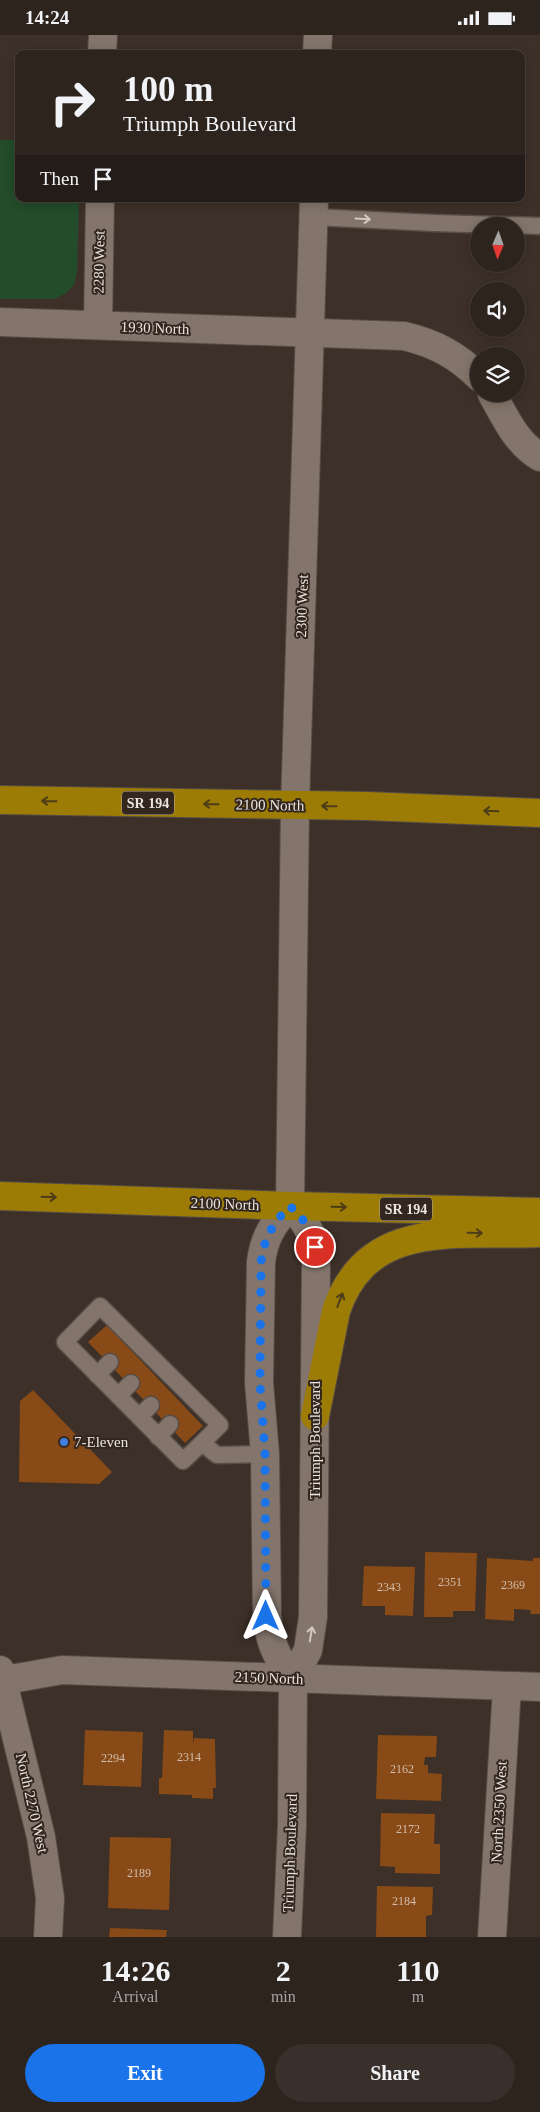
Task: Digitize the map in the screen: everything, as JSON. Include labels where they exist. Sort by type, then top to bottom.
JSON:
[{"type":"highway","name":"2100 North","points":[[0,800],[295,805],[540,813]]},
{"type":"highway","name":"2100 North","points":[[0,1196],[540,1212]]},
{"type":"highway","points":[[315,1416],[336,1311],[341,1296],[357,1271],[369,1259],[397,1243],[438,1235],[540,1233]]},
{"type":"main road","points":[[102,50],[103,35]]},
{"type":"main road","points":[[317,50],[318,35]]},
{"type":"main road","name":"2280 West","points":[[98,325],[100,202]]},
{"type":"main road","name":"2300 West","points":[[290,1206],[295,805],[314,208]]},
{"type":"main road","name":"1930 North","points":[[0,322],[404,336],[422,340],[454,355],[470,369]]},
{"type":"main road","points":[[496,402],[521,442],[540,457]]},
{"type":"main road","points":[[290,1206],[278,1218],[268,1233],[263,1247],[261,1262],[260,1383],[265,1454],[266,1616],[268,1633],[274,1650],[282,1666],[294,1679]]},
{"type":"main road","name":"Triumph Boulevard","points":[[287,1937],[292,1825],[294,1679],[305,1657],[312,1634],[315,1416],[315,1247],[306,1223],[290,1206]]},
{"type":"main road","name":"2150 North","points":[[1,1677],[62,1670],[540,1687]]},
{"type":"main road","name":"North 2270 West","points":[[1,1677],[42,1837],[50,1897],[48,1937]]},
{"type":"main road","name":"North 2350 West","points":[[492,1937],[507,1687]]},
{"type":"lane","points":[[314,208],[434,223],[540,226]]},
{"type":"lane","points":[[100,1305],[130,1342],[192,1405],[220,1425],[183,1461],[97,1375],[65,1342],[100,1305]]},
{"type":"lane","points":[[97,1375],[110,1362]]},
{"type":"lane","points":[[118,1396],[131,1383]]},
{"type":"lane","points":[[138,1417],[151,1405]]},
{"type":"lane","points":[[158,1437],[170,1424]]},
{"type":"lane","points":[[202,1443],[217,1455],[265,1454]]},
{"type":"green space","points":[[0,140],[15,140],[15,202],[79,202],[77,272],[74,285],[66,293],[55,299],[0,299]]},
{"type":"building","name":"7-Eleven","points":[[107,1325],[203,1426],[185,1443],[88,1342]]},
{"type":"building","points":[[33,1390],[112,1472],[99,1484],[19,1482],[20,1401]]},
{"type":"building","points":[[425,1552],[477,1553],[475,1611],[453,1611],[453,1617],[424,1617]]},
{"type":"building","points":[[487,1558],[533,1561],[533,1558],[540,1558],[540,1614],[530,1614],[531,1610],[514,1609],[514,1621],[485,1619]]},
{"type":"building","points":[[364,1566],[415,1567],[413,1616],[385,1615],[385,1606],[362,1606]]},
{"type":"building","points":[[85,1730],[143,1732],[141,1787],[83,1785]]},
{"type":"building","points":[[164,1730],[193,1731],[193,1744],[194,1738],[215,1739],[216,1788],[213,1788],[213,1799],[192,1798],[192,1795],[159,1794],[159,1778],[162,1778]]},
{"type":"building","points":[[378,1735],[437,1736],[436,1757],[425,1757],[424,1765],[428,1765],[428,1773],[442,1774],[441,1801],[376,1799]]},
{"type":"building","points":[[381,1813],[435,1814],[434,1844],[440,1844],[440,1874],[395,1873],[395,1867],[380,1866]]},
{"type":"building","points":[[110,1837],[171,1838],[169,1910],[108,1908]]},
{"type":"building","points":[[377,1886],[433,1887],[432,1915],[426,1916],[426,1937],[376,1937]]},
{"type":"building","points":[[110,1928],[167,1930],[166,1937],[109,1937]]},
{"type":"place","name":"7-Eleven","points":[[64,1442]]},
{"type":"route","points":[[266,1616],[265,1454],[260,1383],[261,1262],[263,1247],[268,1233],[278,1218],[290,1206],[306,1223],[315,1247]]}]
